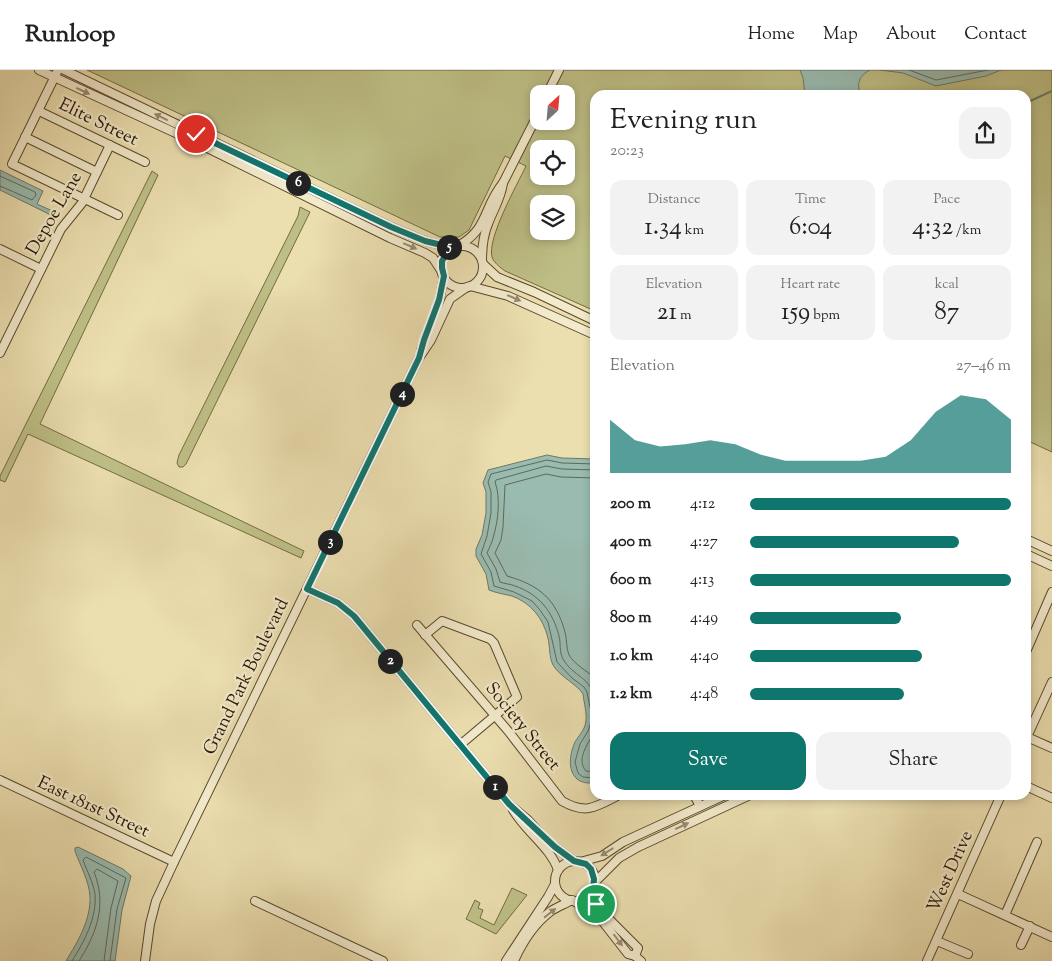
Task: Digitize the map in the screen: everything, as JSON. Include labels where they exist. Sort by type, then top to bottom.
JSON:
[{"type":"street","points":[[39,70],[56,74],[390,238],[425,253],[433,258],[448,282],[455,286],[468,286],[508,296],[590,333]]},
{"type":"street","points":[[64,70],[388,226],[425,241],[455,248],[464,246],[471,248],[478,253],[482,262],[497,277],[534,292],[590,320]]},
{"type":"street","points":[[552,85],[559,70]]},
{"type":"street","points":[[56,74],[12,164],[118,215]]},
{"type":"street","name":"Elite Street","points":[[39,111],[145,162]]},
{"type":"street","points":[[443,274],[442,264],[444,257],[472,238],[479,229],[496,192],[503,183],[530,130]]},
{"type":"street","points":[[25,137],[98,172]]},
{"type":"street","name":"Depoe Lane","points":[[0,353],[63,224],[84,198],[110,146]]},
{"type":"street","points":[[468,286],[479,279],[482,271],[484,237],[490,219],[502,195],[503,183]]},
{"type":"street","points":[[0,249],[41,269]]},
{"type":"street","name":"Grand Park Boulevard","points":[[419,358],[424,340],[438,307],[443,274]]},
{"type":"street","name":"Grand Park Boulevard","points":[[145,961],[150,924],[156,901],[174,862],[419,358],[431,340],[450,299],[468,286]]},
{"type":"street","points":[[1031,541],[1052,551]]},
{"type":"street","points":[[1031,556],[1052,566]]},
{"type":"street","points":[[307,589],[338,603],[354,616],[509,804],[520,822],[552,856],[558,870]]},
{"type":"street","points":[[1031,636],[1052,592]]},
{"type":"street","points":[[426,635],[442,621],[490,639],[494,643],[516,697],[460,745]]},
{"type":"street","name":"Society Street","points":[[417,625],[495,716],[562,801],[572,807],[590,809],[609,800]]},
{"type":"street","points":[[1031,644],[1034,632]]},
{"type":"street","points":[[1031,730],[1052,682]]},
{"type":"street","points":[[1031,740],[1052,748]]},
{"type":"street","name":"East 181st Street","points":[[0,780],[174,862]]},
{"type":"street","points":[[1031,788],[1052,798]]},
{"type":"street","points":[[697,800],[700,806]]},
{"type":"street","points":[[509,804],[528,820],[548,842],[577,861],[591,869],[598,908],[638,948],[638,958],[628,954],[603,922],[560,894],[555,884],[558,870],[565,863],[577,861],[602,856],[623,842],[714,800]]},
{"type":"street","points":[[514,961],[524,942],[542,919],[554,909],[586,898],[619,858],[638,847],[739,800]]},
{"type":"street","name":"West Drive","points":[[927,961],[999,800]]},
{"type":"street","points":[[1005,915],[1037,842]]},
{"type":"street","points":[[506,961],[548,898],[555,884]]},
{"type":"street","points":[[958,894],[1052,937]]},
{"type":"street","points":[[255,901],[383,961]]},
{"type":"street","points":[[1021,946],[1030,926]]},
{"type":"street","points":[[937,941],[968,954]]},
{"type":"green space","points":[[87,70],[1052,70],[1052,452],[1031,442],[1031,90],[590,90],[590,309],[505,271],[497,265],[492,257],[494,237],[498,225],[526,166],[505,156],[469,230],[459,237],[440,237]]},
{"type":"green space","points":[[152,171],[158,175],[40,424],[304,551],[301,558],[28,434],[5,482],[0,480],[0,476]]},
{"type":"green space","points":[[300,207],[310,212],[186,464],[183,467],[179,467],[177,463],[179,455],[298,216]]},
{"type":"green space","points":[[512,888],[527,895],[496,934],[466,919],[475,900],[480,903],[478,908],[483,910],[480,918],[494,925]]},
{"type":"water","points":[[800,70],[870,70],[863,75],[859,84],[860,90],[804,90]]},
{"type":"water","points":[[880,70],[1001,70],[986,76],[936,86],[903,73]]},
{"type":"water","points":[[0,170],[43,191],[37,204],[59,214],[57,218],[0,190]]},
{"type":"water","points":[[547,455],[562,458],[590,459],[590,783],[577,779],[571,766],[573,746],[586,721],[583,694],[553,665],[546,631],[535,612],[519,599],[489,590],[486,574],[476,556],[476,549],[482,535],[486,513],[486,492],[483,483],[488,470]]},
{"type":"water","points":[[78,847],[123,869],[131,876],[122,910],[115,961],[66,961],[83,930],[90,905],[88,885],[75,851],[75,848]]},
{"type":"waterway","points":[[1031,101],[1052,91]]},
{"type":"route","points":[[196,134],[391,227],[425,241],[454,248],[447,253],[442,261],[444,276],[439,300],[419,358],[307,589],[338,603],[354,616],[402,677],[509,804],[555,847],[574,861],[583,862],[591,869],[594,876],[593,890],[596,904]]}]
